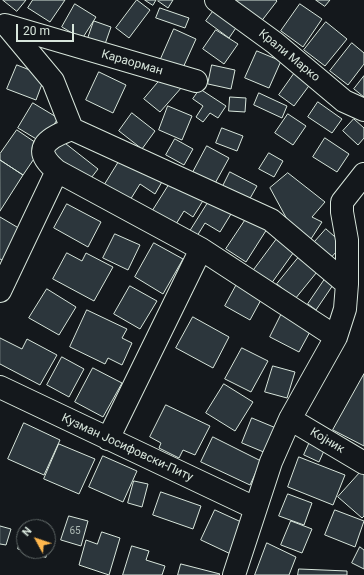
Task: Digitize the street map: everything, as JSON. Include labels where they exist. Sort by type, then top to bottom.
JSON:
[{"type":"street","name":"Крали Марко","points":[[216,0],[275,43],[344,101],[364,110]]},
{"type":"street","name":"Караорман","points":[[4,24],[196,81]]},
{"type":"street","points":[[4,24],[53,81],[72,129],[271,220],[299,242],[347,284]]},
{"type":"street","points":[[72,129],[52,139],[46,144],[43,151],[47,163],[57,171],[201,249],[336,337]]},
{"type":"street","points":[[0,290],[57,171]]},
{"type":"street","points":[[234,575],[271,462],[290,419],[336,337],[345,309],[347,284],[347,240],[342,212],[342,202],[364,174]]},
{"type":"street","points":[[108,439],[201,249]]},
{"type":"street","name":"Кузман Јосифовски-Питу","points":[[0,387],[255,508]]},
{"type":"street","name":"Којник","points":[[290,419],[364,463]]},
{"type":"building","points":[[3,0],[26,0],[17,11]]},
{"type":"building","points":[[33,0],[65,0],[50,22],[28,8]]},
{"type":"building","points":[[137,0],[150,10],[129,38],[116,28]]},
{"type":"building","points":[[145,0],[156,0],[153,5]]},
{"type":"building","points":[[173,0],[168,8],[158,1]]},
{"type":"building","points":[[231,0],[276,0],[277,1],[260,23]]},
{"type":"building","points":[[316,0],[330,0],[325,6]]},
{"type":"building","points":[[75,4],[96,17],[82,39],[62,27]]},
{"type":"building","points":[[300,4],[322,19],[303,47],[281,31]]},
{"type":"building","points":[[217,6],[240,22],[229,38],[206,21]]},
{"type":"building","points":[[160,8],[189,18],[185,28],[156,18]]},
{"type":"building","points":[[94,21],[111,27],[104,47],[87,41]]},
{"type":"building","points":[[326,22],[347,39],[325,66],[304,50]]},
{"type":"building","points":[[174,29],[196,39],[182,70],[160,61]]},
{"type":"building","points":[[216,30],[238,44],[224,64],[203,49]]},
{"type":"building","points":[[352,43],[364,53],[364,64],[348,85],[330,71]]},
{"type":"building","points":[[257,51],[281,61],[269,88],[245,78]]},
{"type":"building","points":[[17,65],[45,76],[36,100],[7,89]]},
{"type":"building","points":[[212,65],[235,70],[231,89],[208,84]]},
{"type":"building","points":[[296,71],[311,83],[294,106],[279,95]]},
{"type":"building","points":[[99,72],[126,85],[113,113],[86,100]]},
{"type":"building","points":[[166,73],[182,87],[160,112],[144,99]]},
{"type":"building","points":[[364,76],[364,97],[354,89]]},
{"type":"building","points":[[200,89],[226,106],[218,118],[210,113],[203,122],[196,117],[203,106],[193,99]]},
{"type":"building","points":[[259,93],[287,106],[282,118],[254,105]]},
{"type":"building","points":[[230,97],[246,98],[245,112],[229,111]]},
{"type":"building","points":[[318,102],[342,119],[332,133],[308,117]]},
{"type":"building","points":[[33,103],[58,118],[43,143],[18,128]]},
{"type":"building","points":[[168,106],[192,116],[182,140],[159,130]]},
{"type":"building","points":[[132,113],[155,131],[142,149],[119,131]]},
{"type":"building","points":[[288,114],[306,126],[293,145],[275,133]]},
{"type":"building","points":[[354,119],[364,128],[364,138],[358,145],[343,131]]},
{"type":"building","points":[[222,128],[243,136],[237,151],[216,143]]},
{"type":"building","points":[[17,130],[42,147],[23,175],[0,160],[0,154]]},
{"type":"building","points":[[325,138],[349,154],[337,172],[313,157]]},
{"type":"building","points":[[175,139],[193,149],[184,165],[166,155]]},
{"type":"building","points":[[61,140],[98,169],[88,182],[51,153]]},
{"type":"building","points":[[207,146],[229,158],[213,187],[191,176]]},
{"type":"building","points":[[269,153],[283,161],[274,177],[259,169]]},
{"type":"building","points":[[123,155],[163,180],[155,194],[140,184],[127,205],[102,189]]},
{"type":"building","points":[[0,160],[23,175],[0,211]]},
{"type":"building","points":[[230,172],[257,186],[248,202],[222,188]]},
{"type":"building","points":[[288,173],[325,202],[312,217],[322,222],[309,242],[289,223],[270,188]]},
{"type":"building","points":[[172,180],[204,199],[193,217],[184,211],[173,229],[150,215]]},
{"type":"building","points":[[209,201],[231,214],[220,232],[205,223],[194,241],[187,236]]},
{"type":"building","points":[[67,204],[101,222],[88,247],[54,228]]},
{"type":"building","points":[[248,216],[267,229],[246,262],[226,249]]},
{"type":"building","points":[[0,217],[22,230],[4,261],[0,259]]},
{"type":"building","points":[[326,229],[343,244],[329,260],[312,245]]},
{"type":"building","points":[[115,234],[140,245],[128,270],[103,258]]},
{"type":"building","points":[[279,236],[296,249],[271,284],[253,271]]},
{"type":"building","points":[[154,243],[183,259],[163,294],[135,277]]},
{"type":"building","points":[[303,252],[321,267],[295,299],[277,284]]},
{"type":"building","points":[[67,253],[82,261],[86,253],[113,267],[94,301],[53,279]]},
{"type":"building","points":[[327,276],[335,282],[316,310],[308,304]]},
{"type":"building","points":[[237,284],[262,298],[250,320],[225,306]]},
{"type":"building","points":[[130,286],[157,301],[140,329],[114,314]]},
{"type":"building","points":[[47,289],[76,307],[59,335],[29,318]]},
{"type":"building","points":[[87,310],[127,329],[122,338],[132,343],[122,365],[108,358],[105,364],[70,347]]},
{"type":"building","points":[[282,313],[312,328],[299,352],[270,337]]},
{"type":"building","points":[[193,317],[229,337],[213,368],[176,348]]},
{"type":"building","points":[[0,338],[22,349],[27,339],[57,355],[40,385],[0,364]]},
{"type":"building","points":[[242,348],[268,361],[251,392],[225,379]]},
{"type":"building","points":[[62,357],[84,369],[69,397],[47,385]]},
{"type":"building","points":[[273,366],[295,372],[287,398],[265,392]]},
{"type":"building","points":[[93,368],[122,383],[103,417],[75,402]]},
{"type":"building","points":[[364,374],[364,446],[333,430]]},
{"type":"building","points":[[224,384],[253,402],[235,431],[206,413]]},
{"type":"building","points":[[166,405],[210,426],[195,455],[183,450],[179,458],[159,448],[161,443],[150,437]]},
{"type":"building","points":[[252,418],[276,428],[266,453],[242,443]]},
{"type":"building","points":[[24,423],[60,440],[44,475],[8,459]]},
{"type":"building","points":[[213,437],[261,461],[250,485],[201,462]]},
{"type":"building","points":[[312,437],[327,444],[319,462],[304,455]]},
{"type":"building","points":[[59,444],[95,459],[79,494],[44,479]]},
{"type":"building","points":[[103,456],[137,471],[123,502],[89,487]]},
{"type":"building","points":[[299,457],[345,475],[333,505],[288,487]]},
{"type":"building","points":[[364,468],[364,516],[362,518],[338,497]]},
{"type":"building","points":[[134,481],[148,484],[142,507],[128,503]]},
{"type":"building","points":[[161,492],[201,506],[193,529],[153,515]]},
{"type":"building","points":[[288,494],[312,503],[304,525],[279,516]]},
{"type":"building","points":[[215,510],[250,526],[235,556],[201,540]]},
{"type":"building","points":[[335,510],[364,521],[355,547],[325,535]]},
{"type":"building","points":[[69,516],[88,521],[81,546],[61,540]]},
{"type":"building","points":[[291,521],[312,529],[302,553],[281,545]]},
{"type":"building","points":[[0,526],[11,529],[6,545],[0,544]]},
{"type":"building","points":[[102,532],[120,538],[109,575],[79,565],[86,540],[97,544]]},
{"type":"building","points":[[267,543],[296,557],[289,575],[255,575]]},
{"type":"building","points":[[132,546],[149,551],[146,560],[165,566],[162,575],[123,575]]},
{"type":"building","points":[[360,547],[364,550],[364,569],[352,563]]},
{"type":"building","points":[[181,564],[220,574],[178,575]]},
{"type":"building","points":[[299,569],[347,571],[347,575],[298,575]]}]
